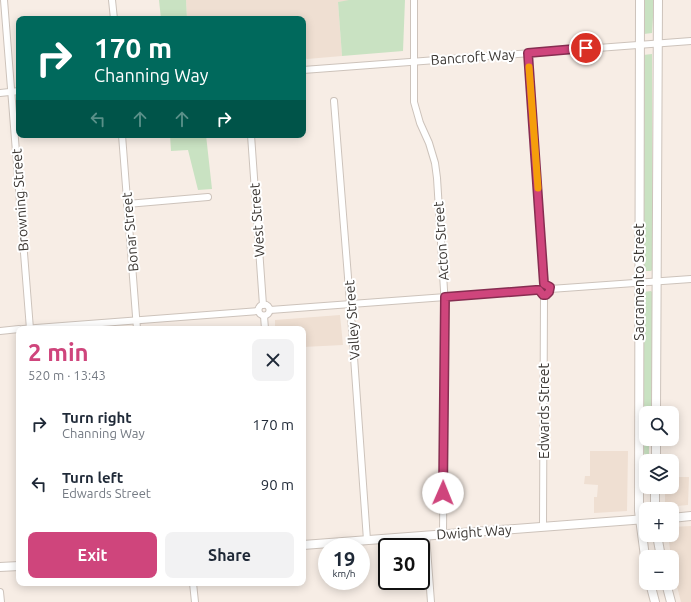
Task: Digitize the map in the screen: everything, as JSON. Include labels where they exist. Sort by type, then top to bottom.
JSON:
[{"type":"street","name":"Browning Street","points":[[4,0],[30,326]]},
{"type":"street","points":[[112,0],[114,16]]},
{"type":"street","points":[[414,0],[419,0]]},
{"type":"street","name":"Acton Street","points":[[414,0],[414,102],[433,156],[437,178],[445,297],[443,534]]},
{"type":"street","name":"Sacramento Street","points":[[640,0],[639,283],[643,502]]},
{"type":"street","name":"Sacramento Street","points":[[656,406],[658,0]]},
{"type":"street","name":"Bancroft Way","points":[[306,70],[691,41]]},
{"type":"street","points":[[528,53],[544,284]]},
{"type":"street","points":[[0,93],[16,91]]},
{"type":"street","name":"Valley Street","points":[[334,101],[367,538]]},
{"type":"street","name":"Bonar Street","points":[[122,138],[137,326]]},
{"type":"street","name":"West Street","points":[[251,138],[264,305]]},
{"type":"street","points":[[127,204],[208,197]]},
{"type":"street","points":[[539,290],[540,293],[544,295],[549,292],[550,289],[691,278]]},
{"type":"street","points":[[544,284],[549,286],[550,289]]},
{"type":"street","points":[[539,290],[540,286],[544,284]]},
{"type":"street","points":[[264,316],[269,313],[270,310],[539,290]]},
{"type":"street","name":"Edwards Street","points":[[543,527],[544,295]]},
{"type":"street","points":[[258,311],[260,306],[264,305],[270,310]]},
{"type":"street","points":[[66,326],[258,311]]},
{"type":"street","points":[[258,311],[264,316]]},
{"type":"street","points":[[264,316],[265,326]]},
{"type":"street","points":[[0,331],[16,329]]},
{"type":"street","points":[[679,517],[691,516]]},
{"type":"street","name":"Dwight Way","points":[[370,540],[639,520]]},
{"type":"street","points":[[426,535],[431,602]]},
{"type":"street","name":"Dwight Way","points":[[306,545],[318,544]]},
{"type":"street","points":[[0,567],[16,566]]},
{"type":"street","points":[[193,586],[195,602]]},
{"type":"street","points":[[652,590],[655,602]]},
{"type":"street","points":[[668,590],[671,602]]},
{"type":"street","points":[[0,592],[1,602]]},
{"type":"shaded area","points":[[186,0],[349,0],[338,2],[342,56],[306,58],[306,16],[187,16]]},
{"type":"shaded area","points":[[340,315],[343,345],[306,347],[306,326],[275,326],[275,320]]},
{"type":"shaded area","points":[[590,451],[628,451],[627,511],[594,513],[594,497],[597,497],[598,485],[584,484],[585,476],[590,476]]},
{"type":"shaded area","points":[[679,477],[689,477],[688,505],[679,506],[679,502],[665,502],[665,494],[679,494]]},
{"type":"shaded area","points":[[691,526],[691,602],[681,602],[678,590],[679,550],[670,550],[669,542],[679,542],[679,527]]},
{"type":"green space","points":[[159,0],[186,0],[187,16],[161,16]]},
{"type":"green space","points":[[349,0],[405,0],[403,51],[342,56],[338,2]]},
{"type":"green space","points":[[643,0],[654,0],[652,33],[644,34]]},
{"type":"green space","points":[[652,54],[652,270],[643,271],[643,55]]},
{"type":"green space","points":[[170,138],[206,138],[212,189],[198,190],[188,150],[171,151]]},
{"type":"green space","points":[[643,292],[652,292],[652,406],[642,406]]},
{"type":"green space","points":[[643,446],[649,446],[649,454],[644,454]]},
{"type":"slow traffic","points":[[529,67],[538,188]]},
{"type":"route","points":[[443,493],[445,297],[536,290],[539,290],[540,293],[546,295],[549,292],[550,287],[544,284],[528,53],[586,48]]}]
